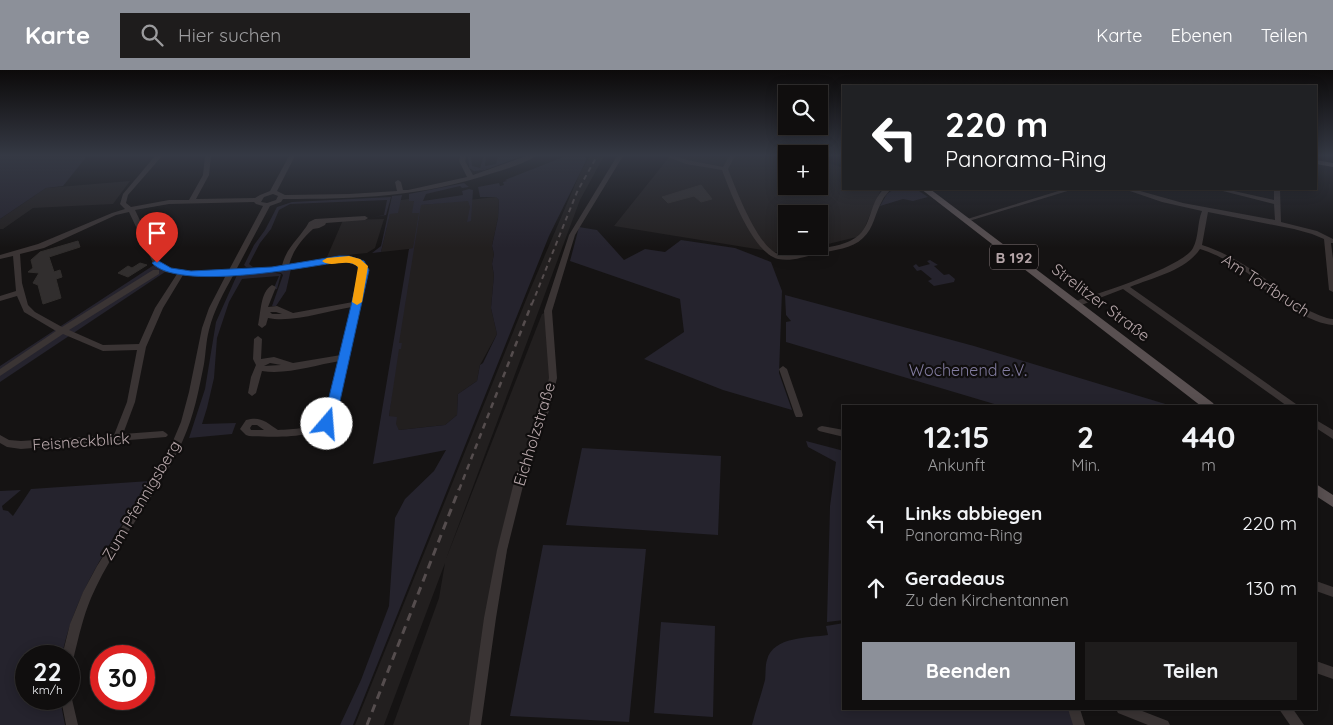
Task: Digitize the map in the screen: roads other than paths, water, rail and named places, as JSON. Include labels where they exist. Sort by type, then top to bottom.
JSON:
[{"type":"main road","name":"Strelitzer Straße","points":[[926,190],[1208,405]]},
{"type":"main road","points":[[1317,490],[1333,502]]},
{"type":"street","points":[[132,187],[125,195],[123,204],[128,210],[133,212],[157,263],[168,270],[181,274],[231,272],[285,268],[339,259],[361,263],[364,270],[330,419],[327,424],[316,428],[276,433],[249,433],[244,429],[248,421],[262,422],[276,433]]},
{"type":"street","points":[[192,201],[200,187]]},
{"type":"street","points":[[273,192],[276,187]]},
{"type":"street","points":[[399,187],[400,192]]},
{"type":"street","points":[[0,257],[17,254],[60,239],[102,219],[128,210],[157,204],[192,201],[258,200],[262,196],[273,192],[280,194],[282,197],[366,196],[428,187]]},
{"type":"street","name":"Eichholzstraße","points":[[475,725],[502,550],[520,478],[546,408],[553,378],[548,311],[572,235],[601,187]]},
{"type":"street","points":[[731,187],[763,248],[772,255],[784,257],[807,254],[849,244],[862,236],[879,199],[887,190]]},
{"type":"street","points":[[967,220],[1068,190]]},
{"type":"street","points":[[1130,190],[1150,197],[1206,210],[1278,223],[1320,234],[1330,240],[1333,290]]},
{"type":"street","points":[[1223,190],[1277,202]]},
{"type":"street","points":[[1277,190],[1278,223]]},
{"type":"street","points":[[258,200],[258,203],[267,205],[276,203],[282,197]]},
{"type":"street","name":"Zum Pfennigsberg","points":[[71,645],[79,612],[100,568],[162,470],[178,439],[188,416],[206,326],[217,298],[267,205]]},
{"type":"street","points":[[1076,304],[1172,268],[1192,254],[1198,246],[1203,216],[1206,210]]},
{"type":"street","points":[[285,268],[297,240],[311,227],[312,222],[365,218]]},
{"type":"street","name":"Am Torfbruch","points":[[1198,246],[1211,249],[1222,255],[1264,281],[1267,287],[1311,315],[1325,322],[1333,322]]},
{"type":"street","points":[[17,254],[17,275],[20,292],[28,311],[90,344],[103,348],[142,347]]},
{"type":"street","points":[[0,373],[63,330],[156,272]]},
{"type":"street","points":[[118,438],[131,402],[142,347],[159,308],[181,274]]},
{"type":"street","points":[[1124,286],[1292,405]]},
{"type":"street","points":[[262,325],[265,314],[264,307],[272,287]]},
{"type":"street","points":[[0,299],[20,292]]},
{"type":"street","points":[[265,314],[271,317],[292,315],[357,304]]},
{"type":"street","points":[[258,339],[257,358],[264,369],[345,357]]},
{"type":"street","points":[[252,393],[255,377],[260,365]]},
{"type":"street","points":[[783,369],[798,415]]},
{"type":"street","points":[[1317,424],[1333,435]]},
{"type":"street","points":[[822,428],[842,433]]},
{"type":"street","name":"Feisneckblick","points":[[0,439],[7,443],[21,445],[163,435]]},
{"type":"street","points":[[1317,586],[1333,592]]},
{"type":"street","points":[[1317,667],[1333,673]]},
{"type":"street","points":[[69,710],[72,725]]},
{"type":"street","points":[[1074,710],[1078,725]]},
{"type":"street","points":[[1125,710],[1164,725]]},
{"type":"street","points":[[1286,710],[1298,725]]},
{"type":"railway","points":[[532,304],[580,187]]},
{"type":"railway","points":[[459,490],[532,303]]},
{"type":"railway","points":[[367,725],[459,489]]},
{"type":"park label","name":"Wochenend e.V.","points":[[968,370]]}]
